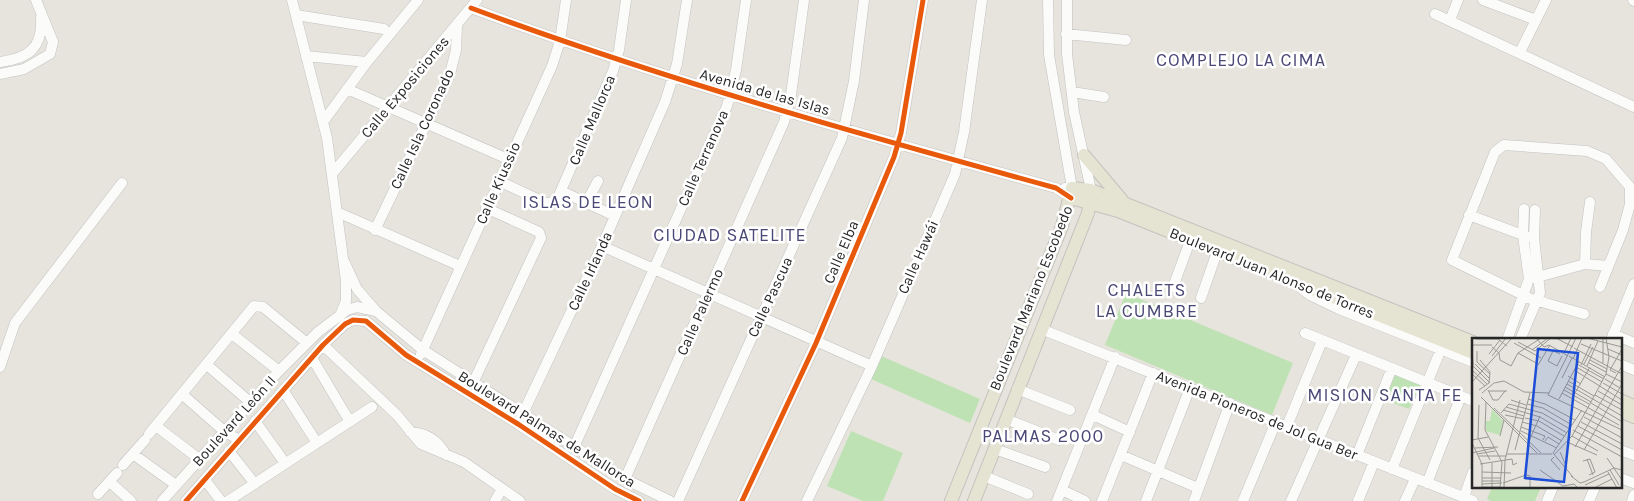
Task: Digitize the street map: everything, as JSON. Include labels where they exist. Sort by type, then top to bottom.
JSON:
[{"type":"main road","points":[[1084,155],[1123,202]]},
{"type":"main road","name":"Boulevard Juan Alonso de Torres","points":[[1071,193],[1123,202],[1472,342]]},
{"type":"main road","name":"Boulevard Mariano Escobedo","points":[[951,501],[1062,226],[1071,193]]},
{"type":"main road","name":"Boulevard Juan Alonso de Torres","points":[[1091,196],[1118,211],[1190,241],[1472,354]]},
{"type":"main road","name":"Boulevard Mariano Escobedo","points":[[974,501],[1091,196]]},
{"type":"main road","points":[[1622,401],[1634,406]]},
{"type":"main road","points":[[1622,412],[1634,417]]},
{"type":"street","points":[[0,74],[24,69],[50,54],[53,42],[36,0]]},
{"type":"street","points":[[292,0],[323,122],[332,174],[344,261],[346,301],[341,313]]},
{"type":"street","points":[[323,122],[367,62],[418,0]]},
{"type":"street","name":"Calle Kiussio","points":[[417,362],[552,66],[560,41],[566,0]]},
{"type":"street","name":"Calle Mallorca","points":[[499,181],[550,204],[556,202],[604,93],[616,60],[626,0]]},
{"type":"street","name":"Calle Irlanda","points":[[518,424],[525,413],[602,246],[665,102],[674,78],[687,0]]},
{"type":"street","name":"Calle Terranova","points":[[575,445],[653,269],[720,125],[731,94],[746,0]]},
{"type":"street","name":"Calle Palermo","points":[[625,478],[777,139],[787,111],[804,0]]},
{"type":"street","name":"Calle Pascua","points":[[678,501],[834,156],[844,128],[854,81],[864,0]]},
{"type":"street","name":"Calle Elba","points":[[742,501],[816,343],[898,145],[923,0]]},
{"type":"street","name":"Calle Hawái","points":[[807,501],[872,366],[959,161],[982,0]]},
{"type":"street","name":"Boulevard Mariano Escobedo","points":[[1048,0],[1049,55],[1071,193]]},
{"type":"street","points":[[1067,0],[1066,34],[1074,112],[1091,196]]},
{"type":"street","points":[[1450,20],[1458,0]]},
{"type":"street","points":[[1483,0],[1536,20]]},
{"type":"street","points":[[1520,52],[1546,0]]},
{"type":"street","name":"Avenida de las Islas","points":[[474,4],[560,41],[616,60],[898,145],[1071,193]]},
{"type":"street","name":"Calle Exposiciones","points":[[332,174],[474,4]]},
{"type":"street","points":[[0,62],[21,57],[36,44],[41,32],[40,11]]},
{"type":"street","points":[[1436,14],[1634,107]]},
{"type":"street","points":[[296,15],[384,28]]},
{"type":"street","name":"Calle Isla Coronado","points":[[375,230],[454,61],[457,26]]},
{"type":"street","points":[[1066,34],[1126,40]]},
{"type":"street","points":[[36,44],[45,58]]},
{"type":"street","points":[[306,56],[367,62]]},
{"type":"street","points":[[347,89],[508,159]]},
{"type":"street","points":[[1072,92],[1104,97]]},
{"type":"street","points":[[1584,314],[1524,296],[1452,260],[1495,152],[1504,145],[1587,151],[1606,159],[1630,186],[1630,204],[1623,230],[1600,287]]},
{"type":"street","points":[[586,203],[598,181]]},
{"type":"street","points":[[0,367],[15,323],[122,183]]},
{"type":"street","points":[[561,192],[615,216]]},
{"type":"street","points":[[1585,264],[1586,232],[1590,202]]},
{"type":"street","points":[[474,381],[538,247],[541,235],[486,208]]},
{"type":"street","points":[[1508,338],[1529,279],[1522,236],[1524,209]]},
{"type":"street","points":[[1521,338],[1540,293],[1540,276],[1534,238],[1535,210]]},
{"type":"street","points":[[337,212],[460,266]]},
{"type":"street","points":[[1469,215],[1522,236],[1534,238]]},
{"type":"street","points":[[1173,286],[1190,241]]},
{"type":"street","points":[[602,246],[816,343],[872,366]]},
{"type":"street","points":[[1201,298],[1217,252]]},
{"type":"street","name":"Boulevard Palmas de Mallorca","points":[[344,261],[358,289],[376,311],[423,350],[625,478],[670,501]]},
{"type":"street","points":[[1529,279],[1585,264],[1608,266]]},
{"type":"street","points":[[1292,281],[1306,293],[1321,301],[1472,362]]},
{"type":"street","points":[[1612,337],[1631,300],[1634,284]]},
{"type":"street","points":[[98,494],[207,365],[248,312],[257,305],[266,309],[308,343]]},
{"type":"street","points":[[341,313],[357,307],[376,311]]},
{"type":"street","name":"Boulevard León II","points":[[162,501],[279,371],[341,313]]},
{"type":"street","name":"Boulevard Palmas de Mallorca","points":[[323,345],[344,324],[353,320],[366,321],[417,362],[518,424],[615,489],[639,501]]},
{"type":"street","name":"Avenida Pioneros de Jol Gua Ber","points":[[1041,329],[1230,403],[1461,498]]},
{"type":"street","points":[[1305,333],[1472,401]]},
{"type":"street","points":[[232,334],[279,371]]},
{"type":"street","points":[[1287,426],[1322,341]]},
{"type":"street","points":[[186,501],[323,345],[397,415],[421,444],[436,446],[446,455],[464,462],[520,501]]},
{"type":"street","points":[[1392,469],[1441,349]]},
{"type":"street","points":[[1291,501],[1310,453],[1319,440],[1356,355]]},
{"type":"street","points":[[1058,501],[1115,357]]},
{"type":"street","points":[[312,358],[350,422]]},
{"type":"street","points":[[207,365],[250,402]]},
{"type":"street","points":[[1622,365],[1634,370]]},
{"type":"street","points":[[1357,455],[1392,368]]},
{"type":"street","points":[[1102,501],[1153,373]]},
{"type":"street","points":[[1146,501],[1190,388]]},
{"type":"street","points":[[1017,389],[1070,410]]},
{"type":"street","points":[[283,390],[317,443]]},
{"type":"street","points":[[183,394],[224,431],[239,440]]},
{"type":"street","points":[[1428,483],[1460,396]]},
{"type":"street","points":[[1194,501],[1230,403]]},
{"type":"street","points":[[228,501],[372,407]]},
{"type":"street","points":[[1093,416],[1130,432]]},
{"type":"street","points":[[1006,419],[1059,440]]},
{"type":"street","points":[[255,421],[285,463]]},
{"type":"street","points":[[1243,501],[1276,422]]},
{"type":"street","points":[[150,433],[199,459]]},
{"type":"street","points":[[995,448],[1045,467]]},
{"type":"street","points":[[229,451],[255,484]]},
{"type":"street","points":[[1622,451],[1634,455]]},
{"type":"street","points":[[133,454],[176,485]]},
{"type":"street","points":[[1121,455],[1198,488]]},
{"type":"street","points":[[1358,501],[1374,462]]},
{"type":"street","points":[[1461,498],[1472,474]]},
{"type":"street","points":[[984,476],[1028,494]]},
{"type":"street","points":[[1405,501],[1415,479]]},
{"type":"street","points":[[1622,479],[1634,483]]},
{"type":"street","points":[[205,480],[221,501]]},
{"type":"street","points":[[110,482],[131,501]]},
{"type":"street","points":[[1541,501],[1546,488]]},
{"type":"street","points":[[1547,501],[1553,488]]},
{"type":"street","points":[[1589,501],[1595,488]]},
{"type":"street","points":[[495,501],[502,489]]},
{"type":"street","points":[[1062,490],[1085,501]]},
{"type":"street","points":[[1632,501],[1634,495]]},
{"type":"green space","points":[[1126,293],[1293,363],[1272,415],[1105,345]]},
{"type":"green space","points":[[881,356],[980,399],[970,423],[871,379]]},
{"type":"green space","points":[[1395,374],[1421,385],[1409,409],[1385,400]]},
{"type":"green space","points":[[851,431],[903,453],[883,501],[863,501],[827,486]]},
{"type":"green space","points":[[1492,488],[1541,488],[1535,501],[1491,501],[1487,499]]},
{"type":"cycle path","points":[[742,501],[816,343],[894,157],[901,133],[923,0]]},
{"type":"cycle path","points":[[471,8],[688,82],[835,126],[1056,188],[1071,198]]},
{"type":"cycle path","points":[[186,501],[323,345],[345,324],[353,320],[366,321],[406,355],[518,424],[615,489],[639,501]]},
{"type":"district","name":"COMPLEJO LA CIMA","points":[[1241,60]]},
{"type":"district","name":"ISLAS DE LEON","points":[[588,202]]},
{"type":"district","name":"CIUDAD SATELITE","points":[[730,235]]},
{"type":"district","name":"CHALETS LA CUMBRE","points":[[1147,300]]},
{"type":"district","name":"MISION SANTA FE","points":[[1385,395]]},
{"type":"district","name":"PALMAS 2000","points":[[1043,436]]}]
